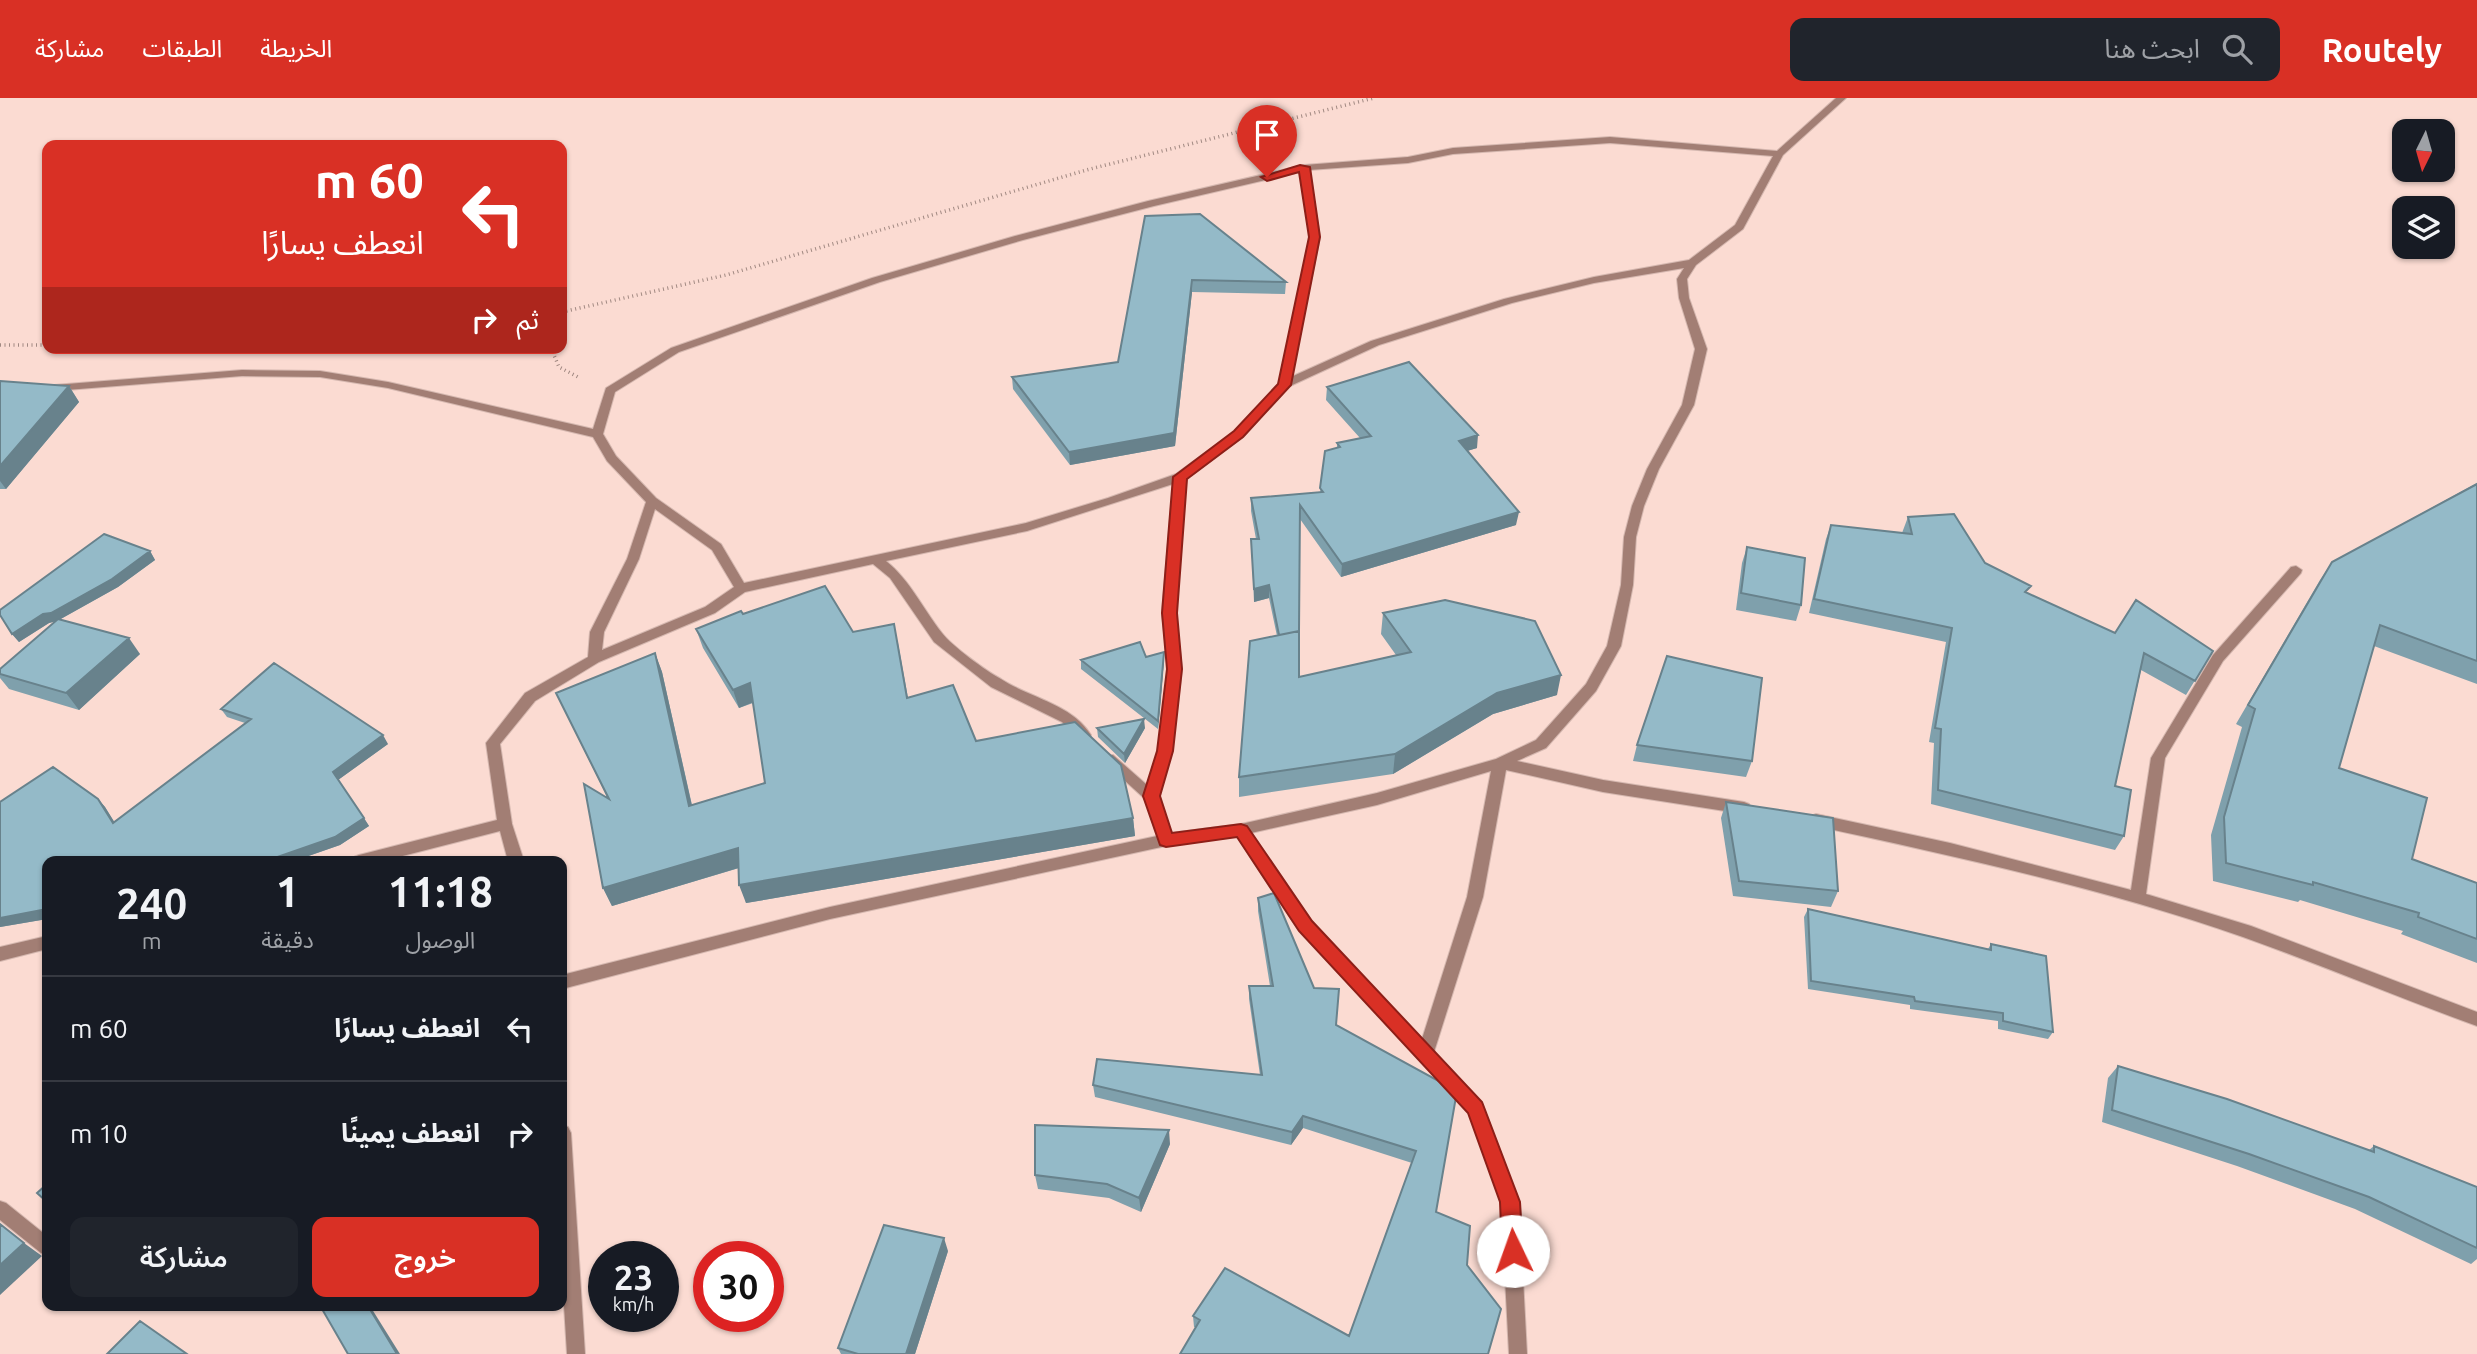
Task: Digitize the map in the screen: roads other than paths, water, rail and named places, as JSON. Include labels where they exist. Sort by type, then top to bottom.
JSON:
[{"type":"street","points":[[567,981],[830,913],[1166,840],[1241,830],[1377,799],[1500,763],[1541,744],[1591,687],[1614,646],[1628,584],[1630,537],[1638,506],[1653,469],[1688,405],[1700,349],[1684,298],[1682,279],[1692,263],[1739,227],[1779,154],[1841,98]]},
{"type":"street","points":[[741,588],[717,547],[652,501],[611,458],[597,433],[610,390],[675,350],[876,280],[1152,203],[1304,167],[1408,160],[1453,151],[1610,139],[1779,154]]},
{"type":"street","points":[[1284,385],[1315,237],[1304,167]]},
{"type":"street","points":[[515,856],[505,824],[494,743],[530,697],[594,659],[709,610],[741,588],[1027,527],[1180,477],[1239,434],[1284,385],[1375,343],[1442,320],[1594,280],[1692,263]]},
{"type":"street","points":[[41,388],[130,384],[242,373],[320,374],[388,384],[597,433]]},
{"type":"street","points":[[1151,796],[1165,751],[1175,669],[1170,613],[1180,477]]},
{"type":"street","points":[[594,659],[597,632],[633,559],[652,501]]},
{"type":"street","points":[[875,559],[895,575],[939,639],[996,683],[1067,718],[1097,749],[1151,796],[1166,840]]},
{"type":"street","points":[[2138,898],[2158,758],[2218,658],[2296,570]]},
{"type":"street","points":[[1500,763],[1603,786],[1761,811]]},
{"type":"street","points":[[1426,1053],[1475,897],[1500,763]]},
{"type":"street","points":[[1802,818],[1950,849],[2138,898],[2245,931],[2477,1019]]},
{"type":"street","points":[[379,856],[505,824]]},
{"type":"street","points":[[1241,830],[1305,926],[1476,1108],[1510,1202],[1518,1354]]},
{"type":"street","points":[[0,954],[42,944]]},
{"type":"street","points":[[0,1209],[42,1243]]},
{"type":"street","points":[[567,1212],[576,1354]]}]
